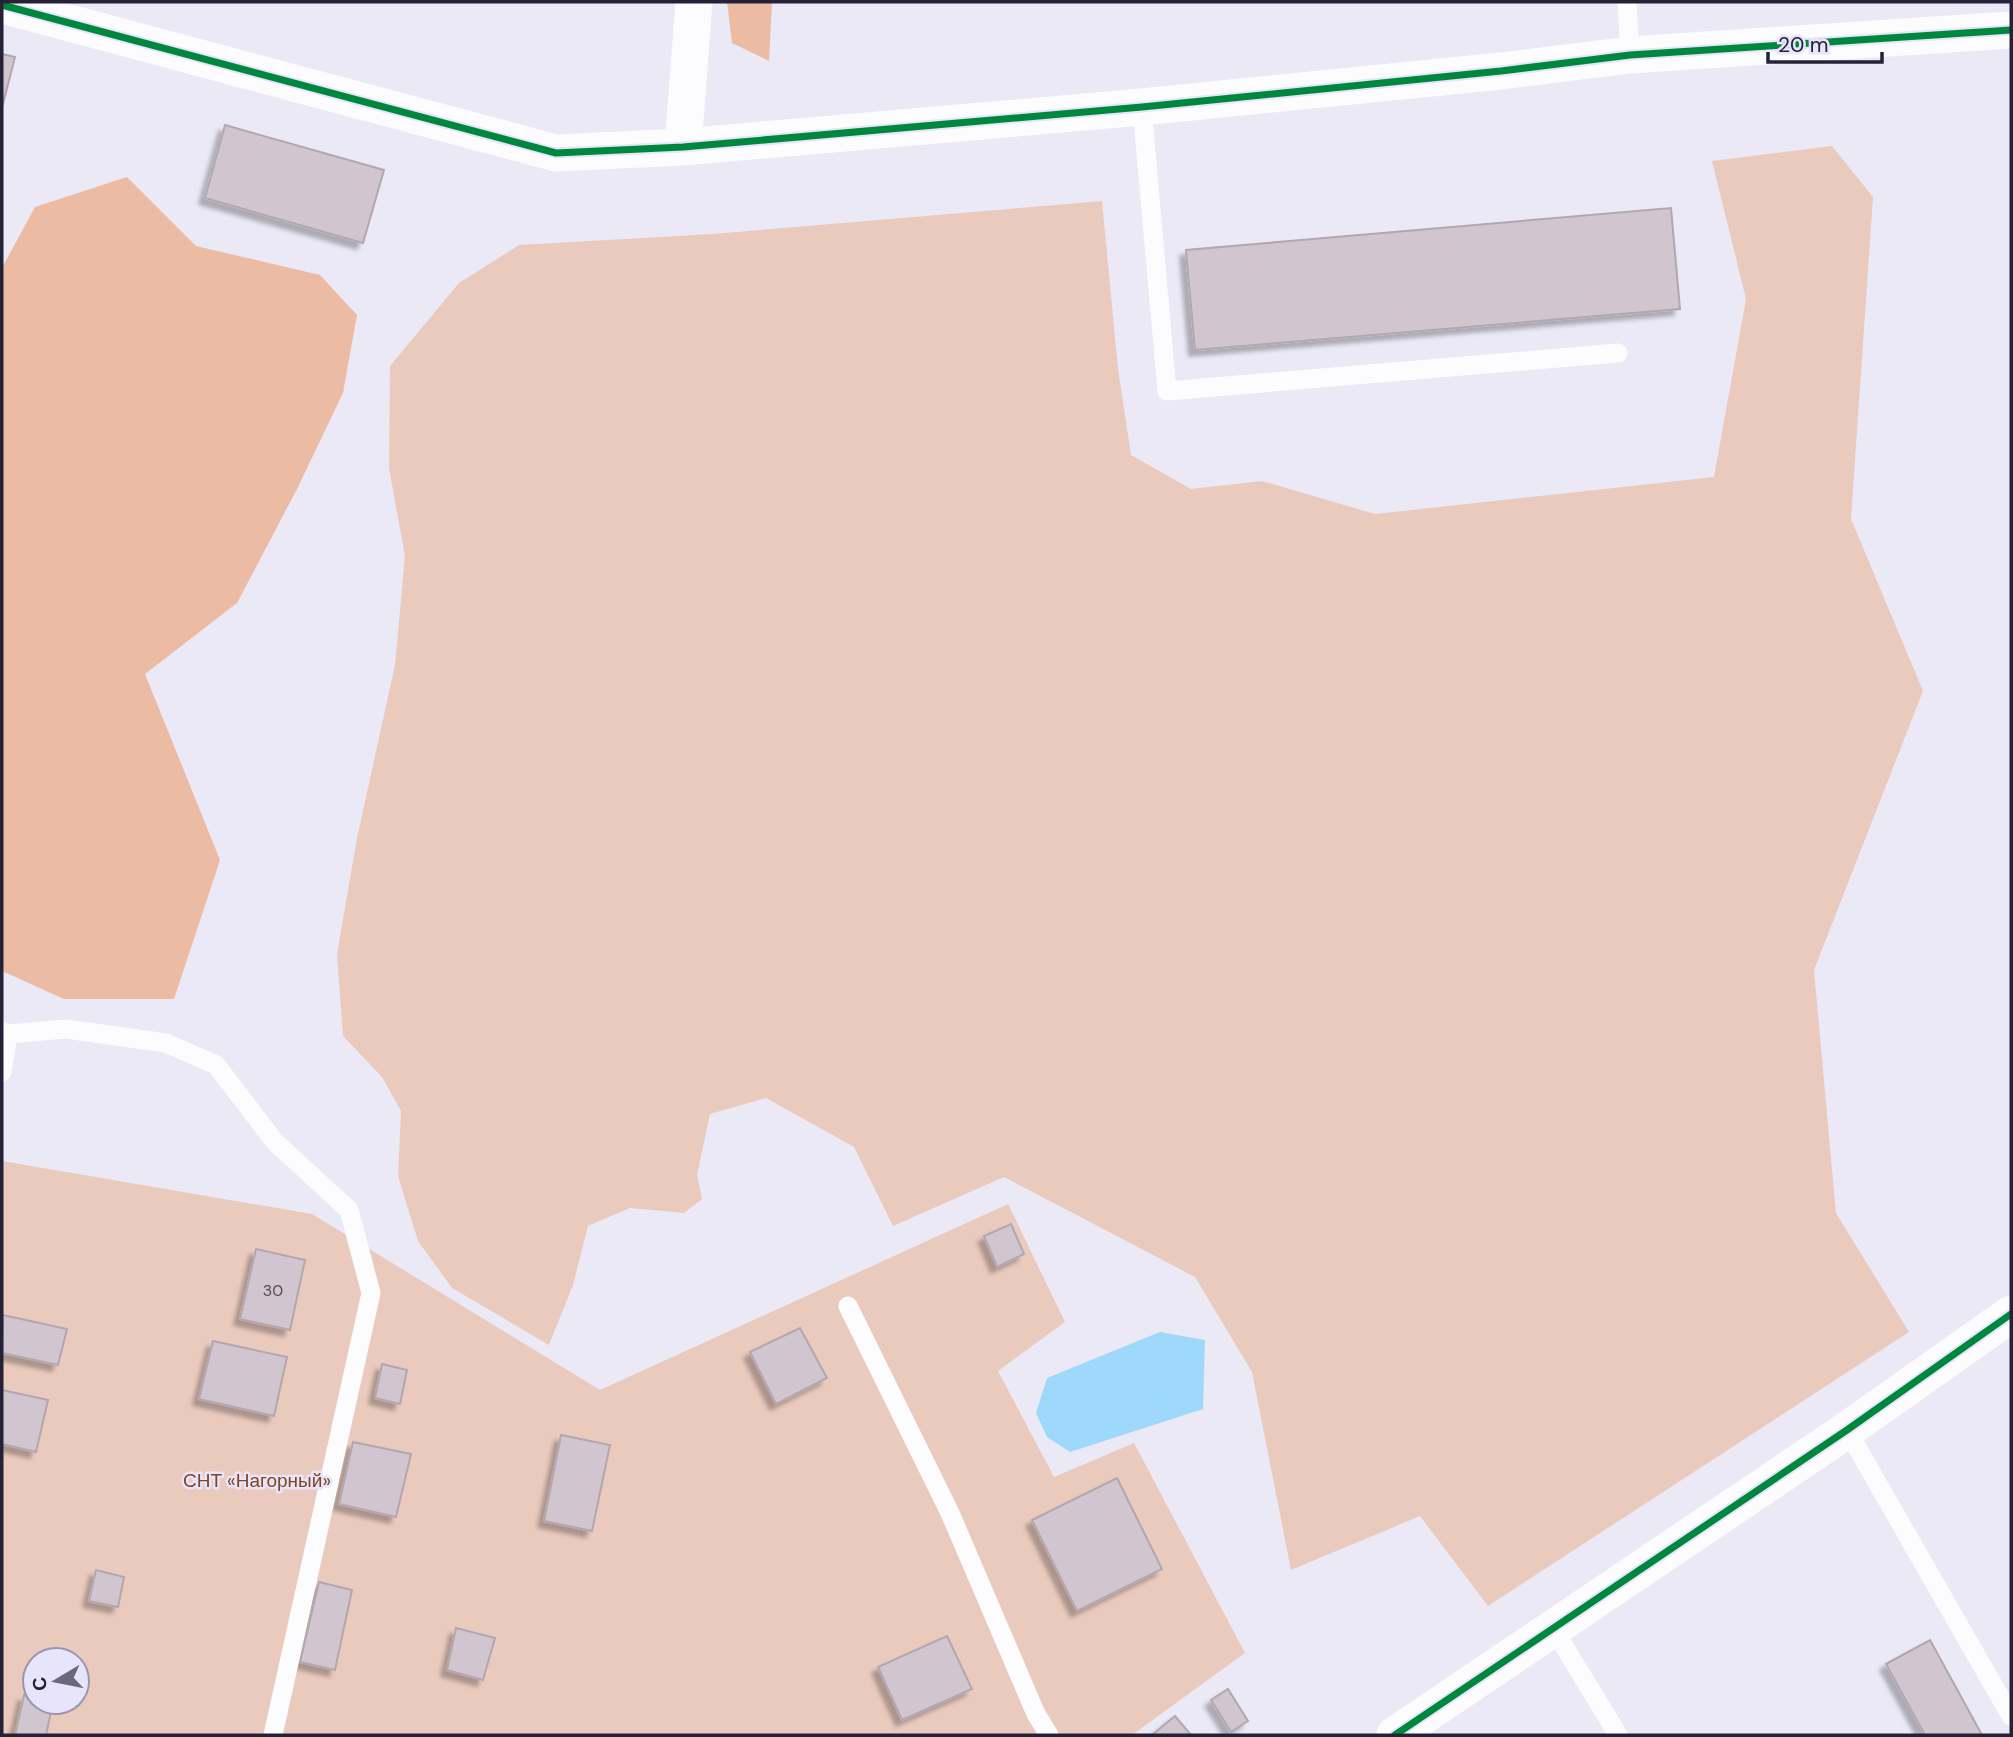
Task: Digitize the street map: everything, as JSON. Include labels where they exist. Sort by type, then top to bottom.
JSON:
[{"type":"street","points":[[683,147],[694,2]]},
{"type":"street","points":[[2,5],[556,153],[683,147],[1142,107],[1501,71],[1630,55],[2011,30]]},
{"type":"street","points":[[1395,1735],[1847,1430],[2011,1314]]},
{"type":"lane","points":[[1627,2],[1630,55]]},
{"type":"lane","points":[[1142,107],[1167,391],[1618,354]]},
{"type":"lane","points":[[2,1072],[5,1032],[66,1029],[166,1042],[216,1065],[275,1143],[349,1210],[371,1293],[273,1735]]},
{"type":"lane","points":[[848,1306],[950,1513],[1036,1714],[1049,1735]]},
{"type":"lane","points":[[1847,1430],[2011,1716]]},
{"type":"lane","points":[[1553,1628],[1618,1735]]},
{"type":"green space","points":[[1832,146],[1873,197],[1851,519],[1923,691],[1814,970],[1836,1213],[1909,1332],[1488,1606],[1420,1516],[1291,1570],[1252,1372],[1195,1277],[1004,1177],[893,1226],[854,1147],[766,1098],[710,1114],[697,1175],[702,1199],[684,1213],[630,1208],[588,1226],[573,1285],[549,1345],[452,1288],[418,1241],[398,1176],[401,1111],[382,1077],[343,1036],[337,954],[357,838],[395,665],[405,556],[389,468],[390,366],[459,283],[519,245],[713,234],[1102,201],[1118,369],[1131,455],[1191,489],[1262,481],[1375,514],[1714,477],[1746,299],[1712,161]]},
{"type":"green space","name":"СНТ «Нагорный»","points":[[2,1161],[312,1214],[600,1390],[1008,1204],[1065,1322],[998,1371],[1054,1477],[1134,1443],[1245,1653],[1132,1735],[2,1735]]},
{"type":"shaded area","points":[[727,2],[772,2],[769,61],[732,43]]},
{"type":"shaded area","points":[[127,177],[196,246],[320,275],[357,315],[343,393],[297,489],[237,603],[145,674],[220,860],[174,999],[64,999],[2,971],[2,268],[35,207]]},
{"type":"water","points":[[1160,1332],[1205,1340],[1203,1409],[1070,1452],[1047,1437],[1036,1413],[1047,1378]]},
{"type":"building","points":[[2,54],[15,57],[2,108]]},
{"type":"building","points":[[225,125],[384,170],[363,243],[205,198]]},
{"type":"building","points":[[1671,208],[1680,309],[1195,350],[1186,250]]},
{"type":"building","points":[[1011,1224],[1024,1254],[997,1267],[984,1236]]},
{"type":"building","points":[[256,1249],[305,1260],[290,1330],[240,1319]]},
{"type":"building","points":[[3,1315],[67,1329],[58,1365],[2,1353]]},
{"type":"building","points":[[800,1328],[827,1378],[776,1404],[750,1352]]},
{"type":"building","points":[[213,1341],[287,1357],[274,1416],[199,1399]]},
{"type":"building","points":[[382,1364],[407,1370],[400,1404],[375,1398]]},
{"type":"building","points":[[2,1390],[48,1400],[36,1452],[2,1444]]},
{"type":"building","points":[[561,1435],[610,1445],[592,1531],[544,1521]]},
{"type":"building","points":[[353,1442],[411,1454],[396,1517],[339,1504]]},
{"type":"building","points":[[1117,1478],[1162,1569],[1077,1611],[1032,1520]]},
{"type":"building","points":[[96,1570],[124,1577],[118,1607],[89,1601]]},
{"type":"building","points":[[319,1582],[352,1590],[335,1670],[300,1662]]},
{"type":"building","points":[[456,1628],[495,1638],[483,1680],[447,1670]]},
{"type":"building","points":[[947,1636],[972,1689],[902,1720],[878,1667]]},
{"type":"building","points":[[1930,1640],[1982,1735],[1925,1735],[1886,1664]]},
{"type":"building","points":[[1228,1689],[1248,1721],[1231,1732],[1211,1700]]},
{"type":"building","points":[[21,1708],[21,1716],[50,1716],[46,1735],[15,1735]]},
{"type":"building","points":[[1175,1716],[1191,1735],[1152,1735]]},
{"type":"cycle path","points":[[2,5],[556,153],[683,147],[1142,107],[1501,71],[1630,55],[2011,30]]},
{"type":"cycle path","points":[[1395,1735],[1847,1430],[2011,1314]]}]
